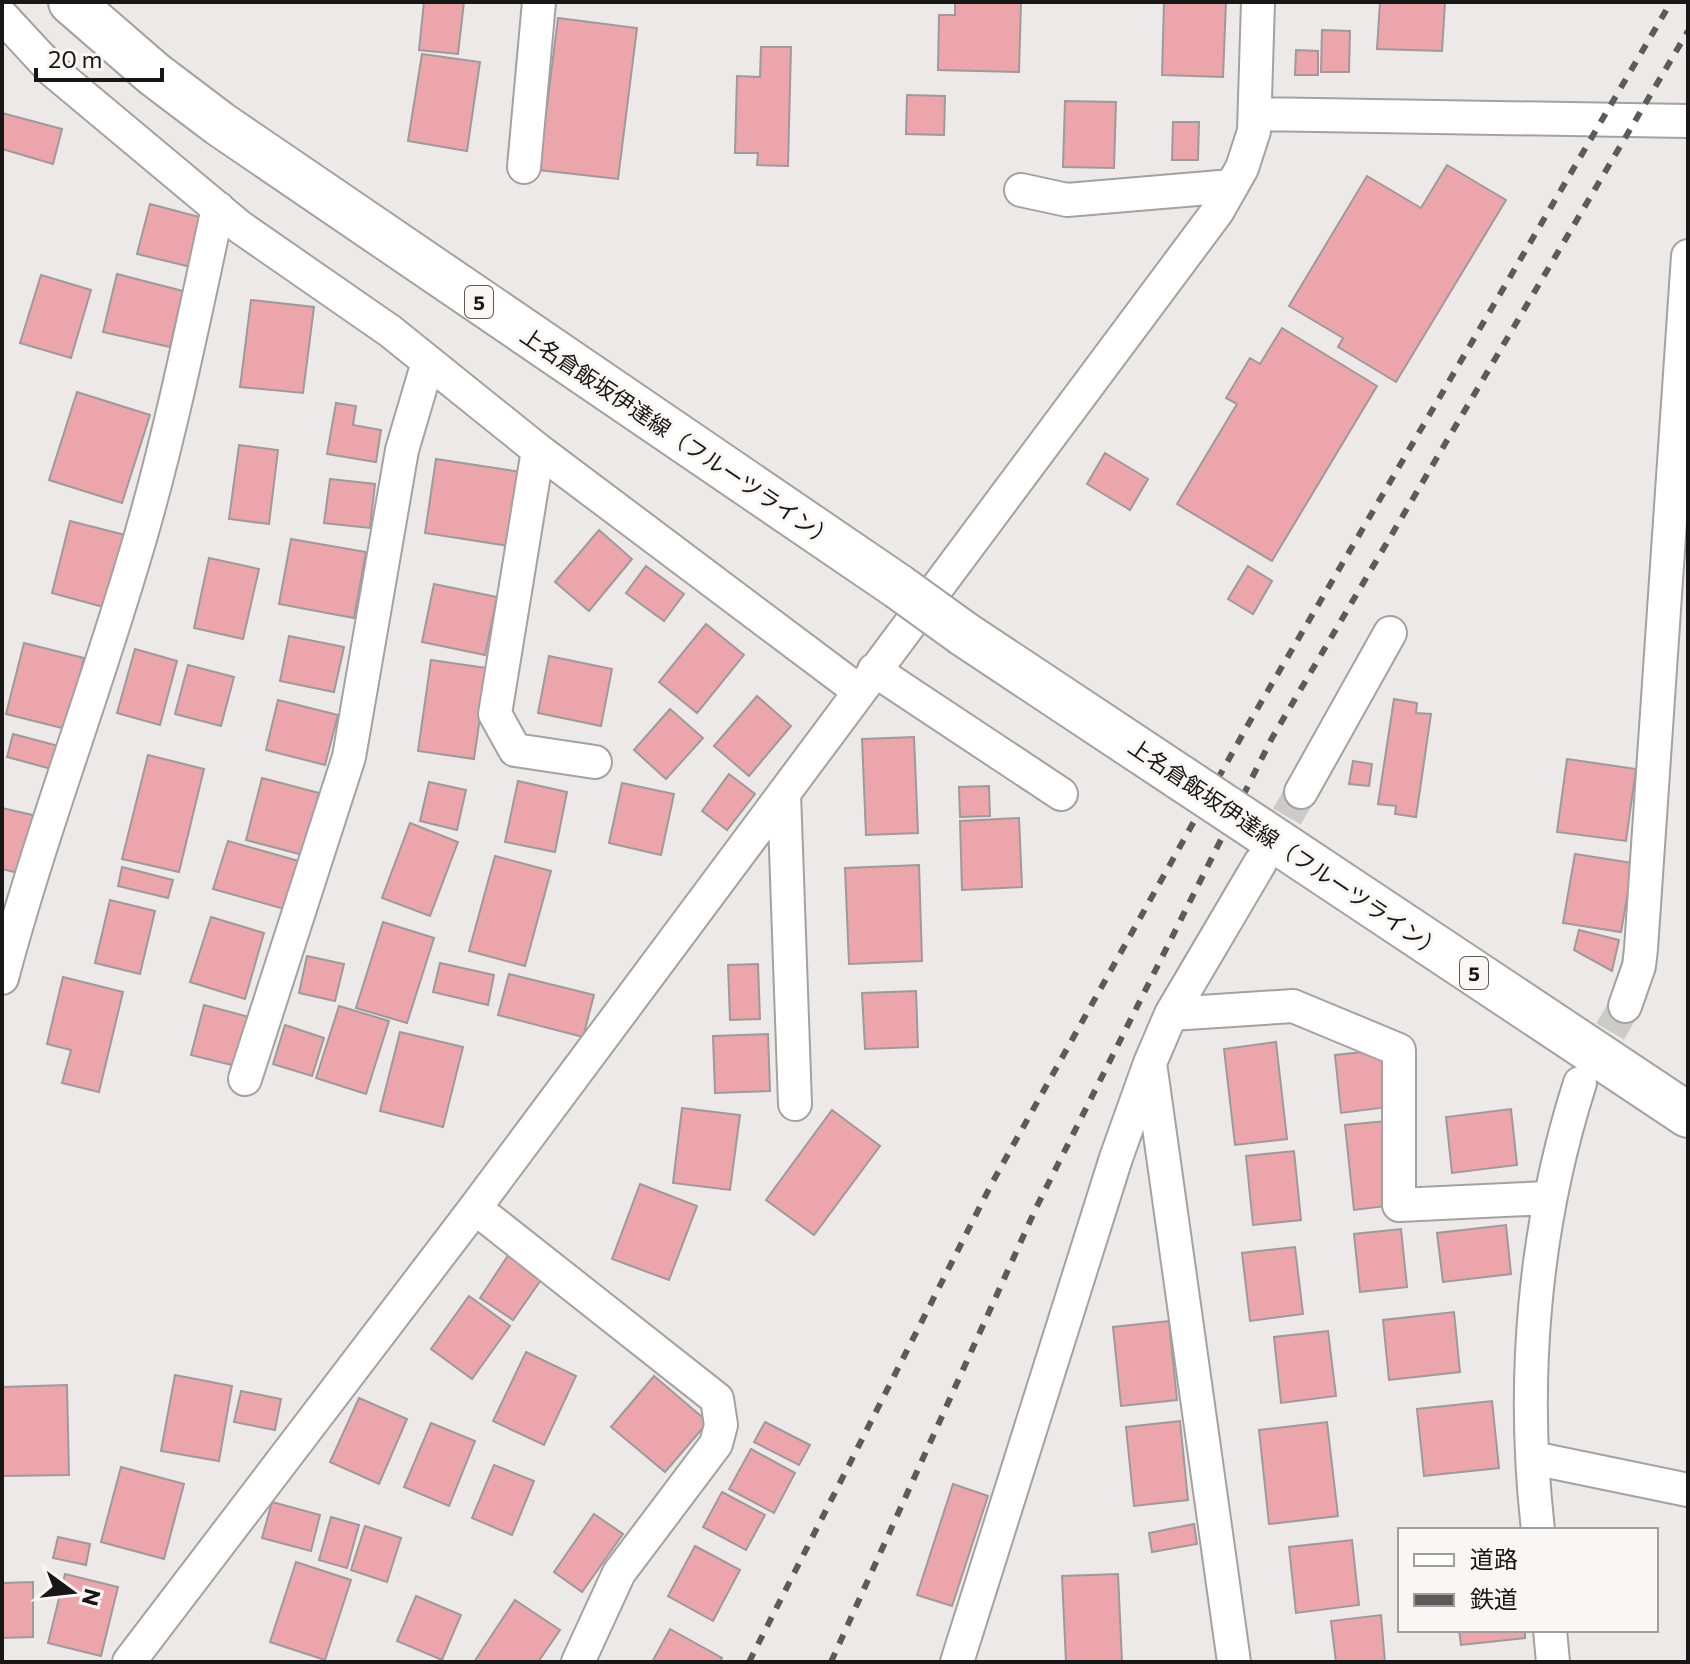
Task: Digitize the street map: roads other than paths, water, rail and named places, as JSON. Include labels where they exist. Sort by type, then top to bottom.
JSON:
[{"type":"main road","name":"上名倉飯坂伊達線（フルーツライン）","points":[[71,2],[154,74],[232,133],[964,634],[1181,778],[1261,847],[1688,1115]]},
{"type":"street","points":[[524,167],[539,2]]},
{"type":"street","points":[[129,1662],[475,1208],[866,680],[1117,350],[1232,186],[1249,151],[1255,114],[1258,2]]},
{"type":"street","points":[[2,16],[52,70],[131,140],[428,362],[538,450],[866,680],[1061,794]]},
{"type":"street","points":[[1255,114],[1688,121]]},
{"type":"street","points":[[1021,190],[1067,200],[1232,186]]},
{"type":"street","points":[[2,978],[24,894],[145,523],[169,432],[218,208]]},
{"type":"street","points":[[1625,1006],[1640,957],[1674,661],[1688,256]]},
{"type":"street","points":[[245,1079],[349,757],[402,450],[428,362]]},
{"type":"street","points":[[538,450],[495,714],[515,750],[595,762]]},
{"type":"street","points":[[1301,792],[1390,633]]},
{"type":"street","points":[[784,793],[795,1104]]},
{"type":"street","points":[[957,1662],[1116,1158],[1150,1063],[1171,1014],[1261,847]]},
{"type":"street","points":[[1171,1014],[1293,1006],[1399,1050],[1399,1205],[1548,1198]]},
{"type":"street","points":[[1150,1063],[1234,1662]]},
{"type":"street","points":[[1538,1528],[1533,1458],[1536,1279],[1548,1198],[1580,1083]]},
{"type":"street","points":[[475,1208],[717,1399],[720,1408],[716,1444],[619,1573],[578,1662]]},
{"type":"street","points":[[1533,1458],[1688,1490]]},
{"type":"street","points":[[1550,1632],[1553,1662]]},
{"type":"tunnel","points":[[1263,858],[1301,792]]},
{"type":"tunnel","points":[[1586,1073],[1625,1006]]},
{"type":"railway","points":[[749,1662],[992,1183],[1249,723],[1671,2]]},
{"type":"railway","points":[[831,1662],[1036,1208],[1272,738],[1688,31]]}]
